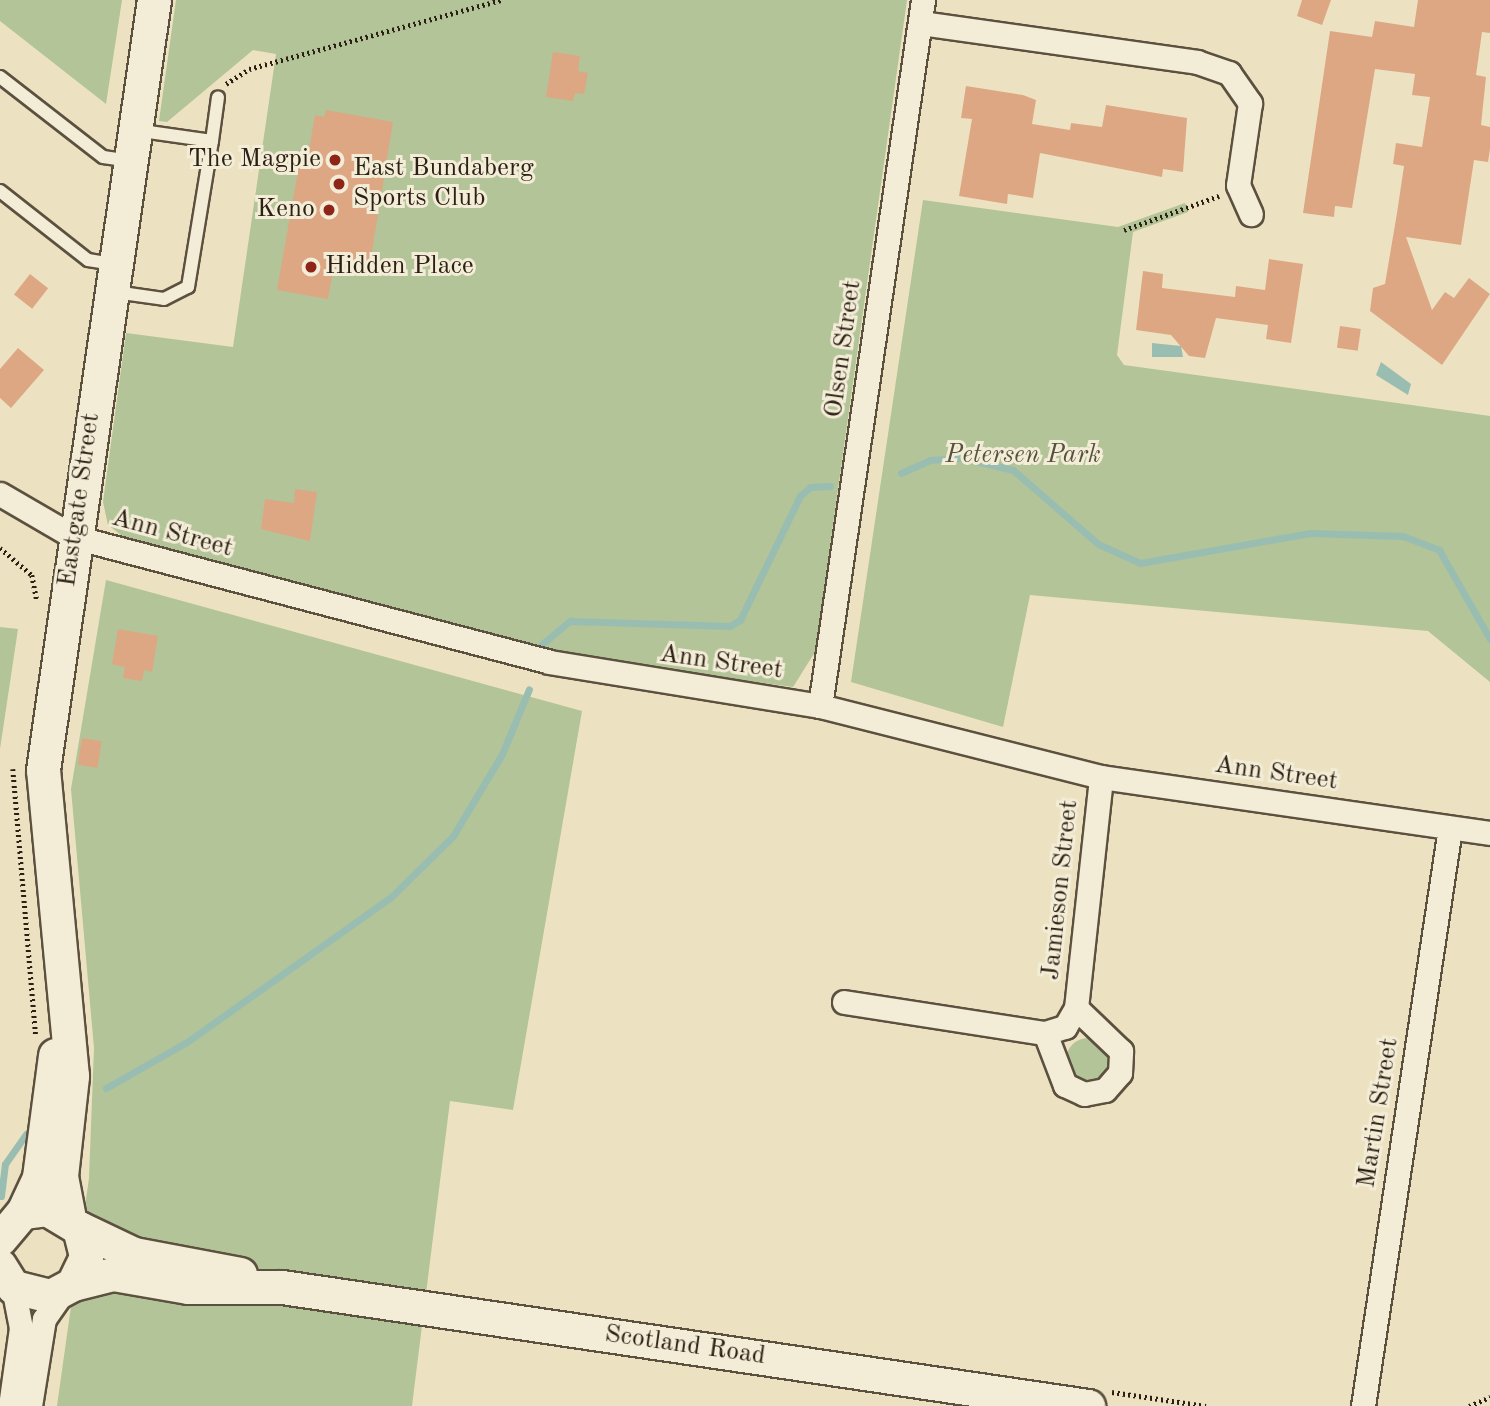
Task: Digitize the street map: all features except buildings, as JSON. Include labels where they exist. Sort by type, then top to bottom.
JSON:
[{"type":"street","name":"Eastgate Street","points":[[68,1287],[86,1257],[61,1176],[72,1076],[62,1002],[43,769],[74,537],[153,0]]},
{"type":"street","name":"Olsen Street","points":[[820,706],[923,0]]},
{"type":"street","points":[[920,23],[1197,62],[1229,73],[1250,103],[1239,190],[1251,215]]},
{"type":"street","name":"Ann Street","points":[[0,494],[74,537],[549,662],[820,706],[1101,777],[1490,832]]},
{"type":"street","name":"Jamieson Street","points":[[1076,1009],[1121,1051],[1120,1073],[1105,1090],[1084,1094],[1065,1085],[1045,1033],[1065,1027],[1076,1009],[1101,777]]},
{"type":"street","name":"Martin Street","points":[[1363,1406],[1450,828]]},
{"type":"street","name":"Eastgate Street","points":[[9,1224],[39,1178],[62,1002]]},
{"type":"street","points":[[845,1002],[1045,1033]]},
{"type":"street","name":"Scotland Road","points":[[9,1224],[47,1209],[134,1254],[216,1267],[282,1287]]},
{"type":"street","name":"Scotland Road","points":[[4,1275],[37,1297],[113,1274],[188,1287],[282,1287],[1088,1406]]},
{"type":"street","points":[[4,1275],[21,1328],[10,1406]]},
{"type":"street","points":[[30,1406],[44,1319],[68,1287]]},
{"type":"lane","points":[[0,77],[103,157],[132,145],[212,141]]},
{"type":"lane","points":[[0,191],[113,278],[164,299],[188,288],[218,97]]},
{"type":"path","points":[[218,97],[229,80],[249,69],[501,0]]},
{"type":"path","points":[[1124,230],[1239,190]]},
{"type":"path","points":[[1469,1406],[1490,1397]]},
{"type":"green space","points":[[0,0],[122,0],[106,104],[0,21]]},
{"type":"green space","points":[[176,0],[907,0],[815,652],[793,687],[570,657],[130,542],[108,525],[103,502],[126,333],[233,347],[276,54],[253,50],[167,122],[159,121]]},
{"type":"green space","name":"Petersen Park","points":[[923,200],[1118,227],[1185,203],[1188,212],[1133,232],[1117,355],[1124,365],[1490,416],[1490,682],[1428,631],[1030,595],[1003,727],[851,682]]},
{"type":"green space","points":[[106,580],[582,711],[513,1110],[450,1101],[412,1406],[57,1406],[89,1178],[94,1048],[71,789]]},
{"type":"green space","points":[[0,627],[18,629],[0,749]]},
{"type":"green space","points":[[1088,1038],[1097,1039],[1104,1044],[1109,1051],[1109,1069],[1104,1076],[1097,1081],[1088,1082],[1079,1081],[1072,1076],[1067,1069],[1066,1060],[1067,1051],[1072,1044],[1079,1039]]},
{"type":"water","points":[[1152,343],[1181,346],[1183,357],[1152,357]]},
{"type":"water","points":[[1381,362],[1411,384],[1408,395],[1376,375]]},
{"type":"waterway","points":[[901,473],[930,460],[962,458],[1013,470],[1098,544],[1140,563],[1310,533],[1403,536],[1439,550],[1490,639]]},
{"type":"waterway","points":[[541,645],[570,621],[730,626],[740,620],[800,496],[810,487],[830,486]]},
{"type":"waterway","points":[[106,1088],[187,1042],[391,897],[453,836],[502,754],[529,689]]},
{"type":"waterway","points":[[1,1196],[5,1164],[26,1134]]},
{"type":"place","name":"The Magpie","points":[[335,160]]},
{"type":"place","name":"East Bundaberg Sports Club","points":[[339,184]]},
{"type":"place","name":"Keno","points":[[329,210]]},
{"type":"place","name":"Hidden Place","points":[[311,267]]}]
